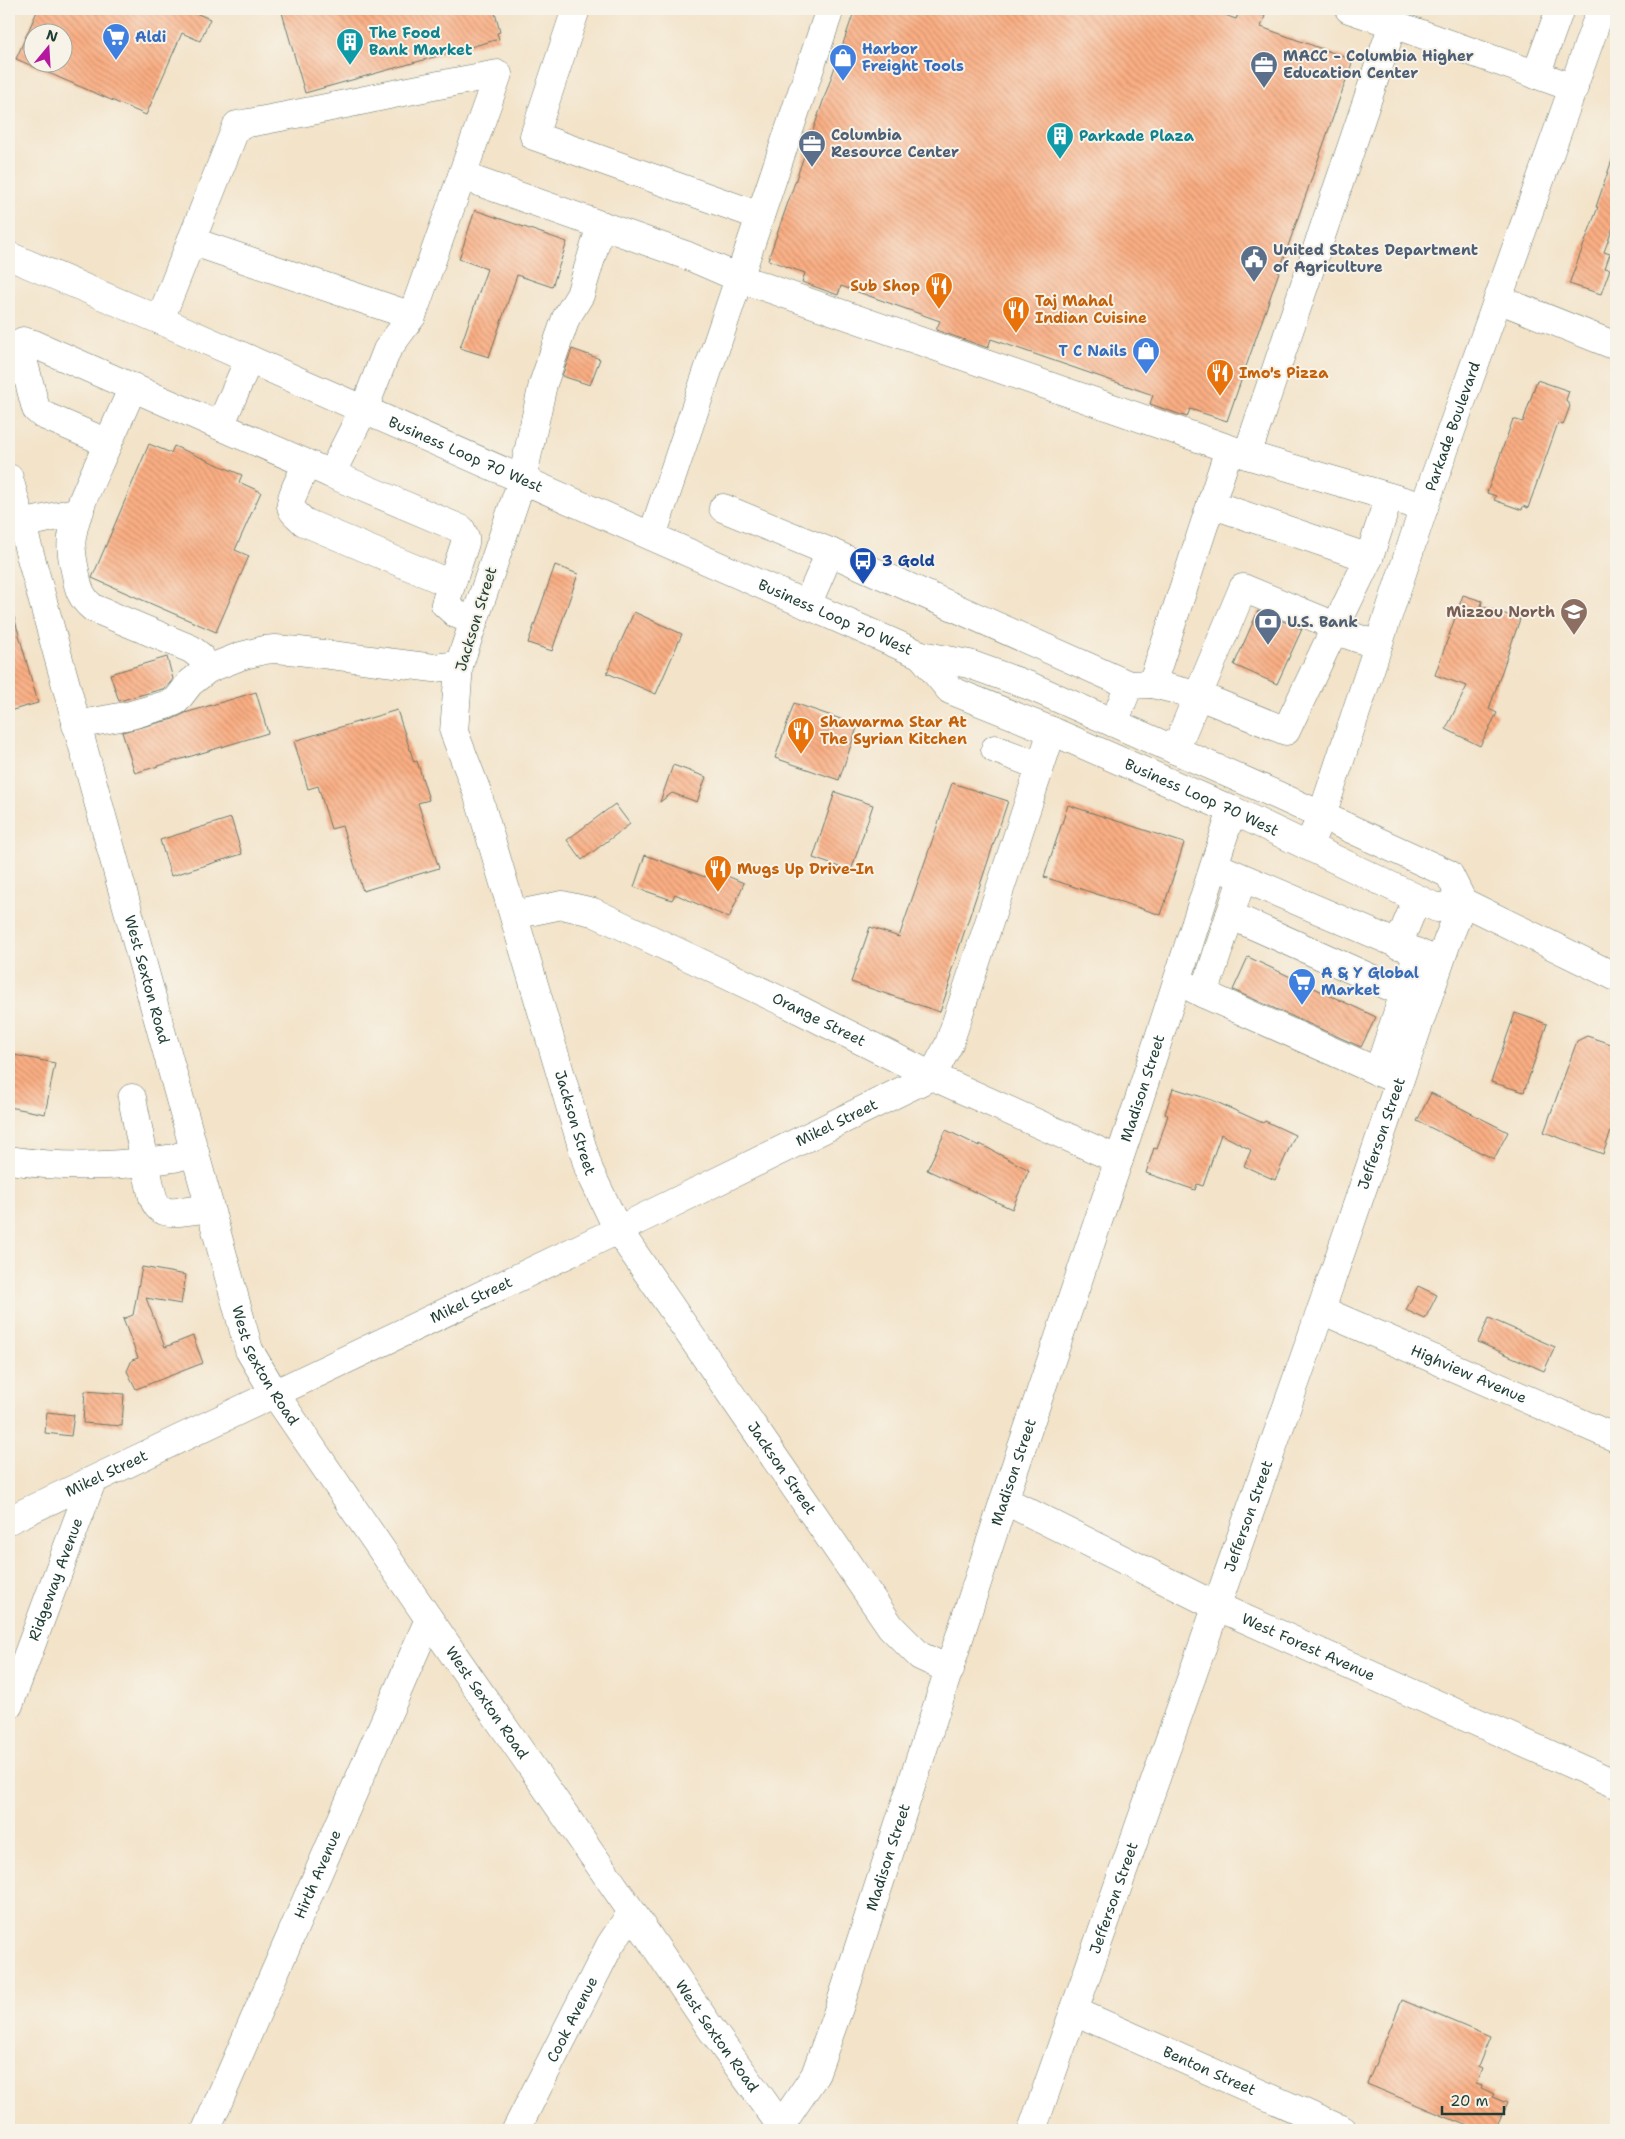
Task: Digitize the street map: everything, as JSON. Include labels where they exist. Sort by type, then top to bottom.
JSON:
[{"type":"street","points":[[576,9],[534,136],[760,216]]},
{"type":"street","points":[[652,536],[830,9]]},
{"type":"street","points":[[1349,9],[1574,88]]},
{"type":"street","points":[[1536,75],[1560,9]]},
{"type":"street","name":"Parkade Boulevard","points":[[1308,846],[1322,815],[1377,644],[1424,507],[1601,9]]},
{"type":"street","points":[[1114,723],[1140,685],[1211,504],[1238,452],[1393,24]]},
{"type":"street","points":[[160,320],[237,125],[304,113],[428,86],[498,74],[412,316],[387,350],[364,410],[319,469],[293,498],[291,506],[295,514],[304,522],[451,584]]},
{"type":"street","points":[[462,176],[688,256],[739,278],[1238,452],[1424,507]]},
{"type":"street","name":"Jackson Street","points":[[601,225],[580,295],[566,318],[543,384],[522,480],[459,665],[454,732],[476,789],[589,1170],[618,1230],[891,1627],[920,1656],[950,1670]]},
{"type":"street","points":[[191,241],[412,316]]},
{"type":"street","name":"Business Loop 70 West","points":[[9,256],[160,320],[921,655],[978,668],[1030,686],[1322,815],[1449,874],[1463,902],[1437,908],[1232,810],[1052,731],[950,690],[921,655]]},
{"type":"street","points":[[1498,299],[1616,346]]},
{"type":"street","points":[[108,443],[43,415],[36,409],[18,344],[23,341],[34,344],[319,469],[455,525],[461,529],[465,537],[465,543],[445,604],[456,614],[474,621]]},
{"type":"street","points":[[220,426],[249,359]]},
{"type":"street","points":[[133,387],[80,511],[72,536],[72,554],[76,578],[85,602],[106,614],[191,649],[200,656],[208,668]]},
{"type":"street","name":"West Sexton Road","points":[[9,478],[249,1350],[275,1394],[781,2129]]},
{"type":"street","points":[[722,508],[830,552],[1140,685],[1197,695],[1286,731],[1368,558],[1389,497]]},
{"type":"street","points":[[1211,504],[1368,558]]},
{"type":"street","points":[[22,524],[80,511]]},
{"type":"street","points":[[807,605],[830,552]]},
{"type":"street","points":[[1175,750],[1243,588],[1321,620],[1334,630],[1377,644]]},
{"type":"street","points":[[76,725],[131,715],[169,704],[176,701],[190,683],[208,668],[241,656],[275,649],[434,668],[459,665]]},
{"type":"street","points":[[932,1076],[949,1044],[1052,731]]},
{"type":"street","points":[[995,749],[1040,766]]},
{"type":"street","name":"Madison Street","points":[[781,2129],[815,2076],[839,2008],[1004,1500],[1178,981],[1232,810]]},
{"type":"street","points":[[1214,864],[1242,879],[1418,953]]},
{"type":"street","points":[[1204,994],[1242,879]]},
{"type":"street","points":[[1178,981],[1389,1076],[1404,993],[1418,953],[1417,899]]},
{"type":"street","points":[[1463,902],[1616,977]]},
{"type":"street","name":"Jefferson Street","points":[[1032,2130],[1321,1310],[1389,1076],[1418,953],[1463,902]]},
{"type":"street","name":"Orange Street","points":[[514,914],[562,905],[593,912],[796,1008],[932,1076],[1119,1160]]},
{"type":"street","points":[[1230,915],[1404,993]]},
{"type":"street","name":"Mikel Street","points":[[9,1520],[618,1230],[932,1076]]},
{"type":"street","points":[[132,1098],[154,1203],[166,1213],[210,1208]]},
{"type":"street","points":[[9,1160],[76,1167],[110,1166],[174,1158],[195,1152]]},
{"type":"street","name":"Highview Avenue","points":[[1321,1310],[1616,1438]]},
{"type":"street","name":"Ridgeway Avenue","points":[[9,1705],[92,1481]]},
{"type":"street","name":"West Forest Avenue","points":[[1004,1500],[1216,1606],[1616,1784]]},
{"type":"street","name":"Hirth Avenue","points":[[206,2130],[429,1619]]},
{"type":"street","name":"Cook Avenue","points":[[516,2130],[610,1945],[632,1912]]},
{"type":"street","name":"Benton Street","points":[[1074,2011],[1343,2130]]},
{"type":"building","name":"Aldi","points":[[38,9],[186,9],[210,19],[200,41],[182,33],[146,115],[46,72],[72,72],[72,22],[32,22]]},
{"type":"building","name":"The Food Bank Market","points":[[281,9],[494,9],[500,32],[497,33],[499,39],[305,93]]},
{"type":"building","name":"Parkade Plaza","points":[[855,9],[1208,9],[1236,19],[1240,9],[1243,9],[1265,16],[1261,27],[1353,60],[1227,421],[1190,409],[1187,417],[1150,404],[1153,395],[991,339],[988,348],[936,330],[940,321],[841,286],[838,295],[802,282],[805,273],[768,260]]},
{"type":"building","name":"Aldi","points":[[22,45],[22,62],[16,59]]},
{"type":"building","points":[[1613,157],[1616,157],[1616,219],[1604,252],[1610,254],[1605,268],[1610,269],[1601,294],[1569,284],[1598,207],[1596,207]]},
{"type":"building","points":[[475,210],[567,242],[552,287],[517,275],[489,357],[460,348],[487,269],[459,259]]},
{"type":"building","points":[[572,349],[600,359],[590,385],[562,376]]},
{"type":"building","points":[[1537,380],[1569,391],[1566,400],[1570,406],[1563,425],[1558,423],[1528,508],[1523,506],[1522,510],[1494,500],[1496,496],[1487,493],[1513,419],[1523,422]]},
{"type":"building","points":[[149,444],[171,453],[174,446],[242,475],[239,482],[261,492],[235,550],[249,556],[216,632],[92,578]]},
{"type":"building","points":[[555,565],[578,574],[552,651],[528,643]]},
{"type":"building","points":[[1463,595],[1482,601],[1481,606],[1520,619],[1489,709],[1497,713],[1480,746],[1446,729],[1467,686],[1435,675]]},
{"type":"building","name":"U.S. Bank","points":[[1258,611],[1302,629],[1277,684],[1234,665]]},
{"type":"building","points":[[634,612],[682,634],[656,694],[607,673]]},
{"type":"building","points":[[14,617],[38,703],[9,711],[9,618]]},
{"type":"building","points":[[167,657],[173,679],[166,688],[119,701],[110,674]]},
{"type":"building","points":[[256,692],[268,733],[135,773],[122,732],[173,719],[185,713]]},
{"type":"building","points":[[794,703],[858,725],[839,780],[775,758]]},
{"type":"building","points":[[397,710],[414,762],[417,761],[429,800],[418,803],[439,868],[363,891],[342,826],[331,829],[318,786],[308,789],[294,741]]},
{"type":"building","points":[[673,765],[706,777],[697,802],[672,793],[660,802]]},
{"type":"building","points":[[952,783],[1008,801],[950,975],[952,976],[940,1012],[851,982],[870,927],[899,937]]},
{"type":"building","points":[[835,792],[873,805],[851,871],[813,858]]},
{"type":"building","points":[[615,804],[630,824],[582,860],[567,840]]},
{"type":"building","points":[[1068,805],[1184,843],[1161,915],[1044,877]]},
{"type":"building","points":[[231,818],[242,854],[171,876],[160,840]]},
{"type":"building","points":[[645,855],[705,877],[708,868],[744,883],[729,918],[675,894],[672,900],[634,887]]},
{"type":"building","points":[[1248,957],[1376,1017],[1361,1047],[1233,990]]},
{"type":"building","points":[[1515,1013],[1547,1024],[1524,1092],[1491,1082]]},
{"type":"building","points":[[1587,1036],[1616,1046],[1616,1117],[1603,1154],[1544,1132],[1577,1041]]},
{"type":"building","points":[[9,1054],[55,1063],[45,1114],[9,1107]]},
{"type":"building","points":[[1173,1088],[1212,1100],[1295,1135],[1275,1180],[1244,1166],[1251,1150],[1221,1134],[1203,1186],[1197,1184],[1195,1190],[1146,1173],[1154,1148],[1157,1149],[1168,1115],[1165,1114]]},
{"type":"building","points":[[1431,1093],[1508,1132],[1494,1159],[1417,1121]]},
{"type":"building","points":[[946,1130],[979,1146],[980,1144],[1029,1170],[1012,1209],[927,1170]]},
{"type":"building","points":[[142,1267],[186,1275],[181,1304],[146,1298],[165,1347],[193,1336],[203,1363],[136,1389],[127,1371],[132,1360],[138,1358],[123,1319],[133,1315]]},
{"type":"building","points":[[1418,1286],[1437,1295],[1425,1319],[1406,1310]]},
{"type":"building","points":[[1489,1318],[1555,1347],[1544,1371],[1478,1342]]},
{"type":"building","points":[[85,1391],[124,1394],[122,1426],[83,1423]]},
{"type":"building","points":[[47,1412],[74,1415],[71,1436],[45,1433]]},
{"type":"building","points":[[1402,2000],[1490,2037],[1478,2067],[1482,2069],[1476,2084],[1494,2094],[1492,2097],[1507,2103],[1495,2130],[1477,2130],[1367,2084]]},
{"type":"place","name":"Aldi","points":[[116,61]]},
{"type":"place","name":"The Food Bank Market","points":[[350,66]]},
{"type":"place","name":"Harbor Freight Tools","points":[[843,82]]},
{"type":"place","name":"MACC - Columbia Higher Education Center","points":[[1264,89]]},
{"type":"place","name":"Parkade Plaza","points":[[1060,160]]},
{"type":"place","name":"Columbia Resource Center","points":[[812,168]]},
{"type":"place","name":"United States Department of Agriculture","points":[[1254,283]]},
{"type":"place","name":"Sub Shop","points":[[939,310]]},
{"type":"place","name":"Taj Mahal Indian Cuisine","points":[[1016,334]]},
{"type":"place","name":"T C Nails","points":[[1146,375]]},
{"type":"place","name":"Imo's Pizza","points":[[1220,397]]},
{"type":"place","name":"3 Gold","points":[[863,585]]},
{"type":"place","name":"Mizzou North","points":[[1574,636]]},
{"type":"place","name":"U.S. Bank","points":[[1268,646]]},
{"type":"place","name":"Shawarma Star At The Syrian Kitchen","points":[[801,755]]},
{"type":"place","name":"Mugs Up Drive-In","points":[[718,893]]},
{"type":"place","name":"A & Y Global Market","points":[[1302,1006]]}]
